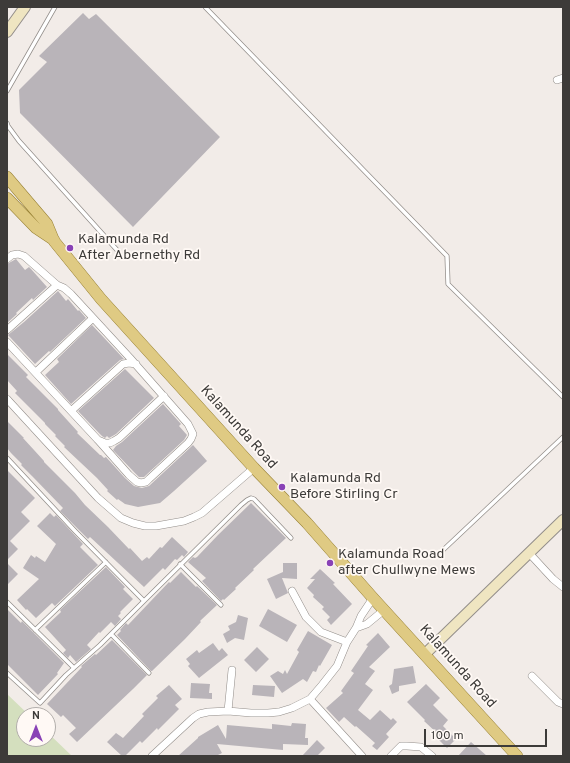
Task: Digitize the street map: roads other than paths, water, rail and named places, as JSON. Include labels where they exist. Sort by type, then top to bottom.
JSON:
[{"type":"main road","points":[[7,32],[25,7]]},
{"type":"main road","name":"Kalamunda Road","points":[[7,177],[47,224],[54,241]]},
{"type":"main road","name":"Kalamunda Road","points":[[7,198],[36,228],[54,241],[101,299],[254,468],[307,523],[517,756]]},
{"type":"main road","points":[[425,654],[563,520]]},
{"type":"street","points":[[7,259],[12,254],[24,256],[57,285],[72,294],[188,424],[193,434],[191,439],[146,482],[137,482],[7,342]]},
{"type":"street","points":[[7,330],[57,285]]},
{"type":"street","points":[[36,372],[93,318]]},
{"type":"street","points":[[72,411],[123,364],[136,364]]},
{"type":"street","points":[[97,439],[110,443],[119,438],[164,396]]},
{"type":"street","points":[[7,399],[98,498],[121,518],[133,523],[145,526],[156,526],[194,518],[202,514],[254,468]]},
{"type":"street","points":[[529,553],[553,579],[563,587]]},
{"type":"street","points":[[292,591],[306,617],[321,632],[347,642]]},
{"type":"street","points":[[152,756],[192,718],[199,714],[228,711],[251,713],[279,712],[292,708],[310,699],[337,666],[347,642],[373,598]]},
{"type":"street","points":[[356,628],[367,624],[384,610]]},
{"type":"street","points":[[228,711],[232,670]]},
{"type":"street","points":[[532,676],[558,702],[563,704]]},
{"type":"street","points":[[310,699],[362,756]]},
{"type":"street","points":[[391,756],[401,746],[407,746],[421,747],[432,756]]},
{"type":"lane","points":[[7,91],[55,7]]},
{"type":"lane","points":[[205,7],[447,256],[448,284],[563,397]]},
{"type":"lane","points":[[7,123],[19,141],[117,250]]},
{"type":"lane","points":[[442,550],[563,437]]},
{"type":"lane","points":[[7,458],[75,531],[144,601]]},
{"type":"lane","points":[[7,673],[40,703],[66,675],[100,645],[180,564],[241,505],[251,498],[254,499],[291,538]]},
{"type":"lane","points":[[35,630],[106,562]]},
{"type":"lane","points":[[180,564],[221,604]]},
{"type":"lane","points":[[7,602],[74,668]]},
{"type":"lane","points":[[111,634],[149,674]]},
{"type":"place","name":"Kalamunda Rd After Abernethy Rd","points":[[70,248]]},
{"type":"place","name":"Kalamunda Rd Before Stirling Cr","points":[[282,487]]},
{"type":"place","name":"Kalamunda Road after Chullwyne Mews","points":[[330,563]]}]
